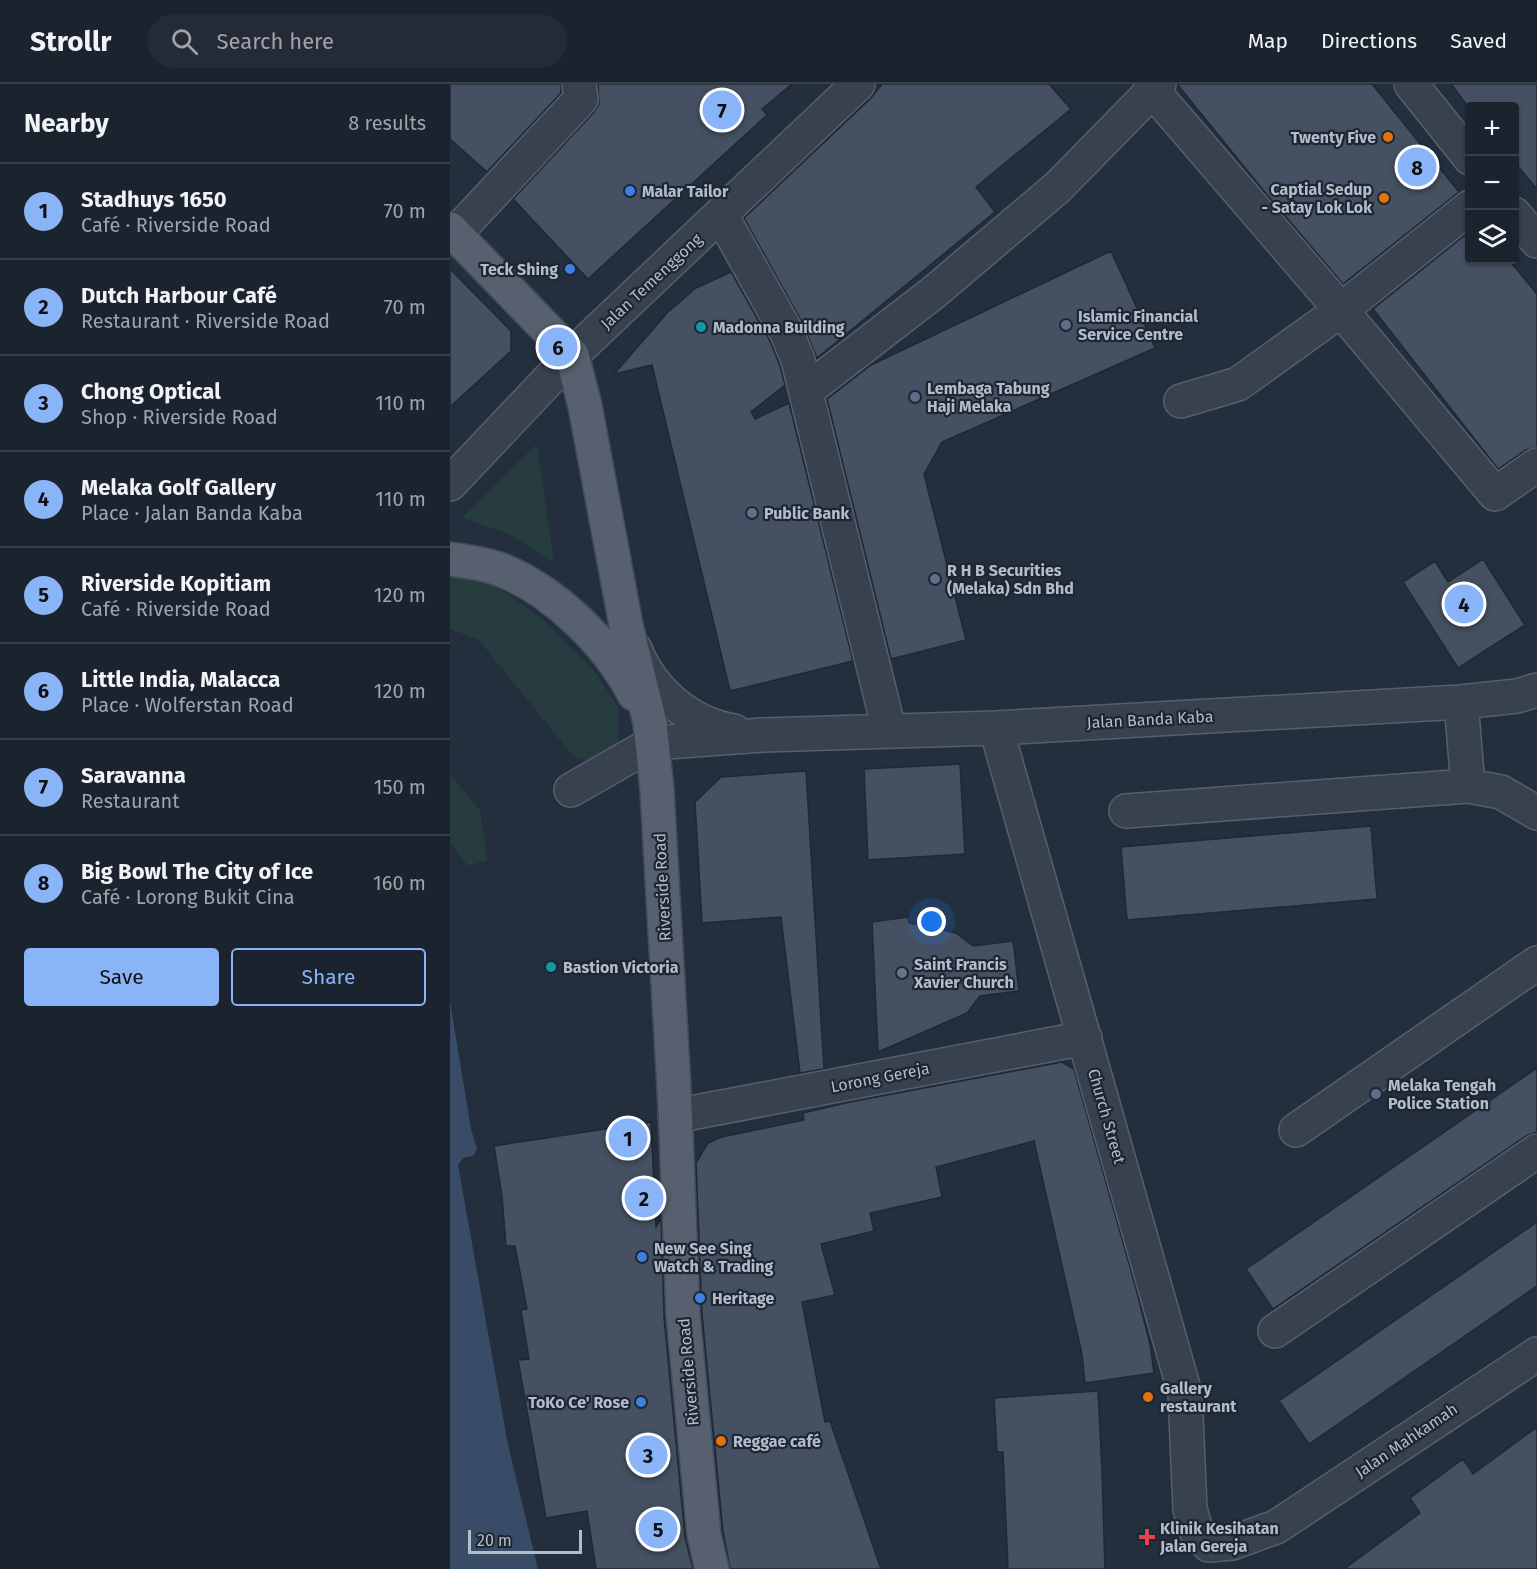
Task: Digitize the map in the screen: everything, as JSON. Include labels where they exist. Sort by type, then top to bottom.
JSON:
[{"type":"main road","points":[[452,231],[572,355]]},
{"type":"main road","name":"Riverside Road","points":[[572,355],[585,406],[626,625],[651,733],[675,1116],[682,1315],[704,1535],[712,1569]]},
{"type":"main road","points":[[450,559],[496,568],[536,587],[594,636],[625,676],[651,733]]},
{"type":"street","points":[[452,231],[580,99],[579,84]]},
{"type":"street","name":"Jalan Temenggong","points":[[450,484],[572,355],[858,84]]},
{"type":"street","points":[[1411,84],[1468,156]]},
{"type":"street","points":[[806,391],[933,293],[1058,187],[1156,87],[1495,494],[1537,465]]},
{"type":"street","points":[[1181,401],[1238,384],[1341,310],[1466,210]]},
{"type":"street","points":[[721,215],[787,333],[798,360],[889,730]]},
{"type":"street","points":[[1519,219],[1537,241]]},
{"type":"street","points":[[450,468],[480,453]]},
{"type":"street","name":"Jalan Banda Kaba","points":[[626,625],[639,659],[653,681],[674,704],[695,718],[724,729],[763,735]]},
{"type":"street","name":"Jalan Banda Kaba","points":[[651,733],[763,735],[996,728],[1461,702],[1517,696],[1537,690]]},
{"type":"street","points":[[1461,702],[1468,786]]},
{"type":"street","name":"Church Street","points":[[996,728],[1185,1393],[1190,1509],[1195,1528],[1220,1557]]},
{"type":"street","points":[[571,790],[651,733]]},
{"type":"street","points":[[1126,811],[1468,786],[1501,792],[1537,813]]},
{"type":"street","points":[[1296,1130],[1537,963]]},
{"type":"street","name":"Lorong Gereja","points":[[675,1116],[1085,1038]]},
{"type":"street","points":[[1275,1331],[1537,1151]]},
{"type":"street","name":"Jalan Mahkamah","points":[[1220,1557],[1276,1527],[1537,1354]]},
{"type":"green space","points":[[537,444],[554,563],[509,534],[462,518]]},
{"type":"green space","points":[[450,573],[488,580],[541,618],[593,669],[618,707],[619,769],[574,757],[478,639],[450,629]]},
{"type":"green space","points":[[450,775],[480,810],[487,860],[468,866],[450,842]]},
{"type":"water","points":[[450,1001],[471,1129],[477,1149],[473,1156],[463,1158],[458,1165],[508,1445],[538,1569],[450,1569]]},
{"type":"building","points":[[450,84],[561,84],[561,93],[487,172],[450,139]]},
{"type":"building","points":[[598,84],[792,84],[762,109],[767,115],[588,279],[513,199],[595,111],[599,104]]},
{"type":"building","points":[[882,84],[1049,84],[1071,109],[976,187],[995,212],[817,358],[803,324],[744,218],[871,98]]},
{"type":"building","points":[[1177,84],[1372,84],[1459,192],[1343,284]]},
{"type":"building","points":[[1451,84],[1537,84],[1537,189],[1519,168],[1519,102],[1465,102]]},
{"type":"building","points":[[1465,235],[1465,264],[1512,264],[1537,294],[1537,447],[1526,450],[1498,469],[1373,309]]},
{"type":"building","points":[[1111,251],[1155,348],[942,442],[924,474],[966,640],[891,659],[827,399],[871,365]]},
{"type":"building","points":[[450,269],[511,331],[511,351],[450,407]]},
{"type":"building","name":"Public Bank","points":[[731,272],[770,341],[785,385],[751,412],[755,419],[789,403],[853,661],[730,691],[652,365],[614,374],[668,312],[696,288]]},
{"type":"building","points":[[1483,559],[1525,625],[1458,668],[1403,582],[1435,561],[1448,582]]},
{"type":"building","points":[[960,764],[965,854],[868,860],[864,769]]},
{"type":"building","points":[[806,771],[824,1069],[800,1073],[781,917],[702,923],[695,802],[721,777]]},
{"type":"building","points":[[1371,826],[1377,899],[1127,920],[1121,847]]},
{"type":"building","name":"Saint Francis Xavier Church","points":[[908,917],[909,923],[956,933],[973,946],[1013,941],[1019,991],[980,996],[967,1013],[878,1052],[872,922]]},
{"type":"building","points":[[1062,1062],[1074,1069],[1135,1285],[1150,1344],[1154,1373],[1085,1383],[1082,1354],[1034,1141],[936,1167],[942,1197],[870,1213],[874,1231],[821,1244],[835,1295],[802,1302],[825,1422],[830,1421],[881,1569],[730,1569],[723,1532],[702,1314],[696,1163],[708,1143],[722,1137],[804,1120],[803,1113],[850,1102]]},
{"type":"building","points":[[1537,1068],[1537,1132],[1526,1136],[1273,1309],[1246,1269]]},
{"type":"building","points":[[651,1122],[656,1227],[661,1219],[664,1317],[685,1537],[693,1569],[596,1569],[587,1511],[546,1518],[518,1360],[529,1359],[521,1310],[527,1309],[515,1246],[506,1246],[502,1196],[494,1146]]},
{"type":"building","points":[[1537,1222],[1537,1286],[1309,1444],[1279,1401]]},
{"type":"building","points":[[1098,1391],[1105,1569],[1008,1569],[1003,1452],[997,1452],[994,1398]]},
{"type":"building","points":[[1537,1427],[1537,1569],[1344,1569],[1420,1513],[1410,1498],[1463,1459],[1473,1474]]},
{"type":"place","name":"Saravanna","points":[[722,110]]},
{"type":"place","name":"Twenty Five","points":[[1388,137]]},
{"type":"place","name":"Big Bowl The City of Ice","points":[[1417,167]]},
{"type":"place","name":"Malar Tailor","points":[[630,191]]},
{"type":"place","name":"Captial Sedup - Satay Lok Lok","points":[[1384,198]]},
{"type":"place","name":"Teck Shing","points":[[570,269]]},
{"type":"place","name":"Islamic Financial Service Centre","points":[[1066,325]]},
{"type":"place","name":"Madonna Building","points":[[701,327]]},
{"type":"place","name":"Little India, Malacca","points":[[558,347]]},
{"type":"place","name":"Lembaga Tabung Haji Melaka","points":[[915,397]]},
{"type":"place","name":"Public Bank","points":[[752,513]]},
{"type":"place","name":"R H B Securities (Melaka) Sdn Bhd","points":[[935,579]]},
{"type":"place","name":"Melaka Golf Gallery","points":[[1464,604]]},
{"type":"place","name":"Bastion Victoria","points":[[551,967]]},
{"type":"place","name":"Saint Francis Xavier Church","points":[[902,973]]},
{"type":"place","name":"Melaka Tengah Police Station","points":[[1376,1094]]},
{"type":"place","name":"Stadhuys 1650","points":[[628,1138]]},
{"type":"place","name":"Dutch Harbour Café","points":[[644,1198]]},
{"type":"place","name":"New See Sing Watch & Trading","points":[[642,1257]]},
{"type":"place","name":"Heritage","points":[[700,1298]]},
{"type":"place","name":"Gallery restaurant","points":[[1148,1397]]},
{"type":"place","name":"ToKo Ce' Rose","points":[[641,1402]]},
{"type":"place","name":"Reggae café","points":[[721,1441]]},
{"type":"place","name":"Chong Optical","points":[[648,1455]]},
{"type":"place","name":"Riverside Kopitiam","points":[[658,1529]]},
{"type":"place","name":"Klinik Kesihatan Jalan Gereja","points":[[1147,1537]]}]
